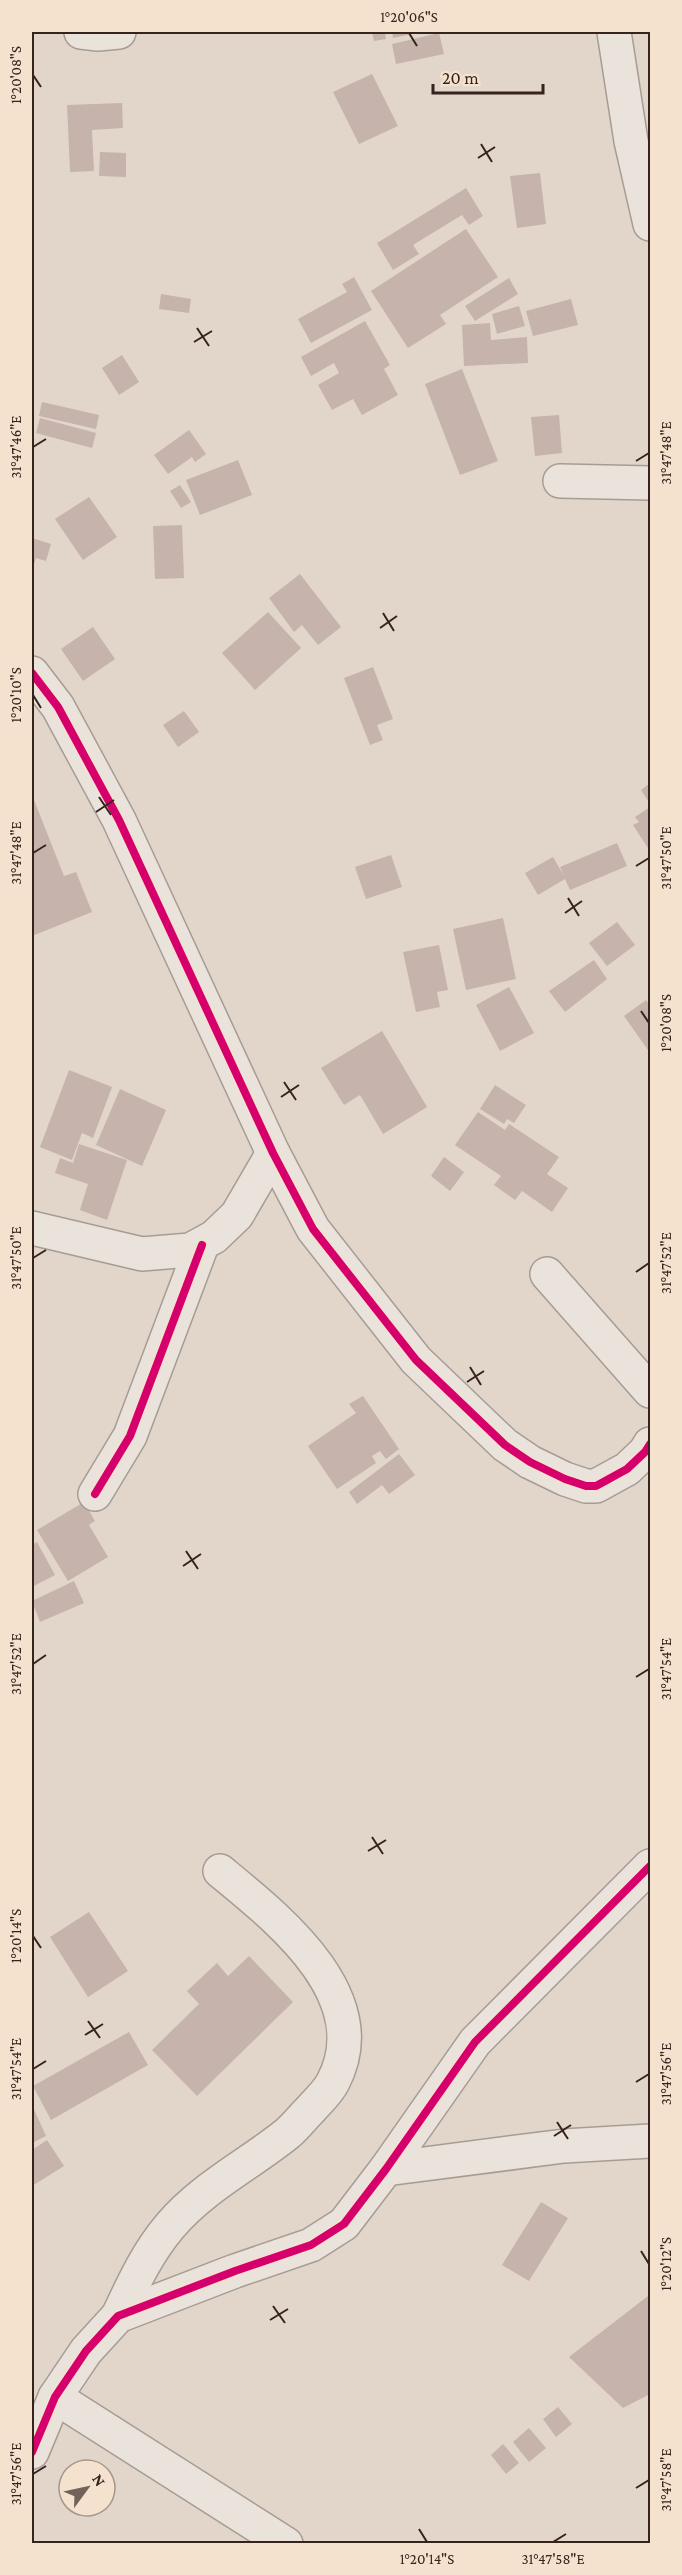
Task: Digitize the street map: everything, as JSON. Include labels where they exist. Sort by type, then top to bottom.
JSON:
[{"type":"street","points":[[81,32],[98,34],[119,32]]},
{"type":"street","points":[[614,32],[631,141],[651,224]]},
{"type":"street","points":[[560,481],[651,483]]},
{"type":"street","points":[[32,673],[58,707],[119,820],[273,1153],[313,1229],[330,1253],[416,1360],[505,1444],[530,1462],[565,1479],[586,1486],[596,1486],[627,1469],[651,1444]]},
{"type":"street","points":[[32,1228],[142,1254],[172,1253],[202,1245],[237,1215],[273,1153]]},
{"type":"street","points":[[95,1494],[130,1436],[202,1245]]},
{"type":"street","points":[[547,1274],[651,1392]]},
{"type":"street","points":[[118,2316],[235,2271],[311,2245],[344,2224],[386,2169],[475,2042],[651,1866]]},
{"type":"street","points":[[32,2452],[55,2397],[86,2351],[118,2316],[143,2264],[171,2225],[207,2192],[290,2132],[326,2093],[339,2068],[344,2043],[343,2024],[337,2000],[323,1972],[294,1937],[220,1870]]},
{"type":"street","points":[[386,2169],[564,2146],[651,2141]]},
{"type":"street","points":[[55,2397],[286,2544]]},
{"type":"building","points":[[372,32],[385,32],[386,39],[374,41]]},
{"type":"building","points":[[392,32],[417,32],[417,33],[393,38]]},
{"type":"building","points":[[439,33],[444,54],[396,64],[392,44]]},
{"type":"building","points":[[372,74],[398,126],[359,144],[333,92]]},
{"type":"building","points":[[122,103],[123,128],[92,130],[94,171],[70,172],[67,105]]},
{"type":"building","points":[[100,152],[126,153],[126,177],[99,176]]},
{"type":"building","points":[[540,173],[546,224],[517,228],[510,176]]},
{"type":"building","points":[[466,188],[483,216],[469,225],[462,215],[413,245],[419,254],[393,270],[377,243]]},
{"type":"building","points":[[466,229],[498,277],[440,315],[446,324],[408,348],[371,291]]},
{"type":"building","points":[[354,277],[372,310],[311,343],[298,319],[347,292],[342,284]]},
{"type":"building","points":[[509,278],[518,294],[475,321],[465,306]]},
{"type":"building","points":[[161,294],[191,299],[189,313],[159,309]]},
{"type":"building","points":[[571,299],[578,325],[533,336],[526,311]]},
{"type":"building","points":[[519,306],[525,326],[497,334],[492,314]]},
{"type":"building","points":[[365,321],[390,365],[384,369],[398,395],[362,415],[353,399],[332,410],[318,385],[339,373],[334,363],[311,376],[301,357]]},
{"type":"building","points":[[490,323],[491,340],[527,337],[528,363],[464,366],[462,325]]},
{"type":"building","points":[[122,355],[139,382],[119,395],[102,368]]},
{"type":"building","points":[[462,369],[498,461],[460,475],[425,384]]},
{"type":"building","points":[[42,402],[99,415],[96,429],[39,416]]},
{"type":"building","points":[[559,415],[562,453],[535,456],[531,417]]},
{"type":"building","points":[[40,418],[96,433],[92,448],[36,433]]},
{"type":"building","points":[[189,430],[206,454],[195,462],[192,457],[168,474],[154,455]]},
{"type":"building","points":[[238,460],[252,495],[200,515],[186,480]]},
{"type":"building","points":[[180,485],[191,502],[181,508],[170,491]]},
{"type":"building","points":[[89,497],[117,537],[83,560],[55,519]]},
{"type":"building","points":[[182,525],[184,578],[155,579],[153,526]]},
{"type":"building","points":[[32,538],[51,544],[46,561],[36,558],[32,571]]},
{"type":"building","points":[[300,574],[341,627],[318,645],[302,625],[294,632],[269,598]]},
{"type":"building","points":[[268,612],[301,648],[255,690],[222,653]]},
{"type":"building","points":[[93,627],[115,659],[83,681],[61,649]]},
{"type":"building","points":[[373,667],[393,719],[377,725],[383,740],[370,745],[344,678]]},
{"type":"building","points":[[184,711],[199,732],[178,747],[163,725]]},
{"type":"building","points":[[650,783],[650,804],[641,790]]},
{"type":"building","points":[[34,800],[64,876],[76,872],[92,912],[32,936],[32,801]]},
{"type":"building","points":[[650,807],[650,847],[648,848],[633,825],[639,822],[635,817]]},
{"type":"building","points":[[617,843],[627,866],[570,890],[565,879],[538,895],[525,873],[553,857],[564,876],[560,867]]},
{"type":"building","points":[[391,855],[402,887],[366,899],[355,867]]},
{"type":"building","points":[[503,918],[516,979],[466,990],[453,929]]},
{"type":"building","points":[[617,922],[635,945],[607,966],[589,943]]},
{"type":"building","points":[[439,945],[448,990],[437,992],[440,1007],[416,1012],[403,952]]},
{"type":"building","points":[[594,960],[607,979],[565,1012],[549,991]]},
{"type":"building","points":[[509,987],[534,1033],[500,1051],[476,1005]]},
{"type":"building","points":[[646,1000],[650,1005],[650,1053],[624,1016]]},
{"type":"building","points":[[382,1031],[427,1107],[383,1134],[360,1095],[344,1105],[321,1068]]},
{"type":"building","points":[[69,1070],[112,1087],[93,1138],[82,1133],[72,1160],[40,1147]]},
{"type":"building","points":[[495,1085],[526,1105],[514,1123],[507,1119],[504,1124],[480,1109]]},
{"type":"building","points":[[120,1089],[166,1110],[142,1166],[96,1145]]},
{"type":"building","points":[[478,1112],[505,1130],[509,1124],[559,1157],[547,1174],[568,1188],[552,1212],[522,1191],[515,1200],[494,1185],[501,1176],[455,1145]]},
{"type":"building","points":[[79,1144],[127,1160],[107,1220],[80,1210],[88,1184],[55,1173],[60,1158],[73,1163]]},
{"type":"building","points":[[444,1157],[464,1172],[450,1191],[431,1176]]},
{"type":"building","points":[[363,1396],[399,1449],[386,1459],[380,1451],[372,1456],[376,1463],[337,1489],[308,1446],[356,1413],[349,1404]]},
{"type":"building","points":[[399,1454],[415,1475],[389,1494],[382,1485],[357,1504],[349,1492]]},
{"type":"building","points":[[84,1502],[95,1521],[89,1525],[108,1557],[68,1581],[37,1530]]},
{"type":"building","points":[[37,1542],[55,1575],[32,1587],[32,1545]]},
{"type":"building","points":[[74,1581],[84,1603],[40,1622],[32,1601]]},
{"type":"building","points":[[89,1912],[128,1971],[88,1997],[50,1937]]},
{"type":"building","points":[[249,1956],[293,2002],[197,2096],[152,2050],[199,2004],[187,1991],[217,1963],[228,1976]]},
{"type":"building","points":[[129,2032],[148,2065],[51,2120],[33,2086]]},
{"type":"building","points":[[32,2105],[46,2136],[32,2143]]},
{"type":"building","points":[[47,2140],[64,2166],[32,2186],[32,2150]]},
{"type":"building","points":[[541,2202],[568,2218],[529,2281],[502,2265]]},
{"type":"building","points":[[648,2296],[650,2299],[650,2394],[623,2408],[569,2357]]},
{"type":"building","points":[[558,2407],[572,2424],[556,2437],[543,2419]]},
{"type":"building","points":[[529,2428],[546,2448],[529,2462],[513,2442]]},
{"type":"building","points":[[503,2444],[519,2463],[506,2474],[491,2455]]},
{"type":"cycle path","points":[[32,673],[58,707],[119,820],[273,1153],[313,1229],[416,1360],[505,1445],[530,1462],[565,1479],[586,1486],[596,1486],[627,1469],[650,1444]]},
{"type":"cycle path","points":[[95,1494],[130,1436],[202,1245]]},
{"type":"cycle path","points":[[32,2452],[55,2397],[86,2351],[118,2316],[235,2271],[311,2245],[344,2224],[386,2169],[475,2042],[650,1866]]}]
